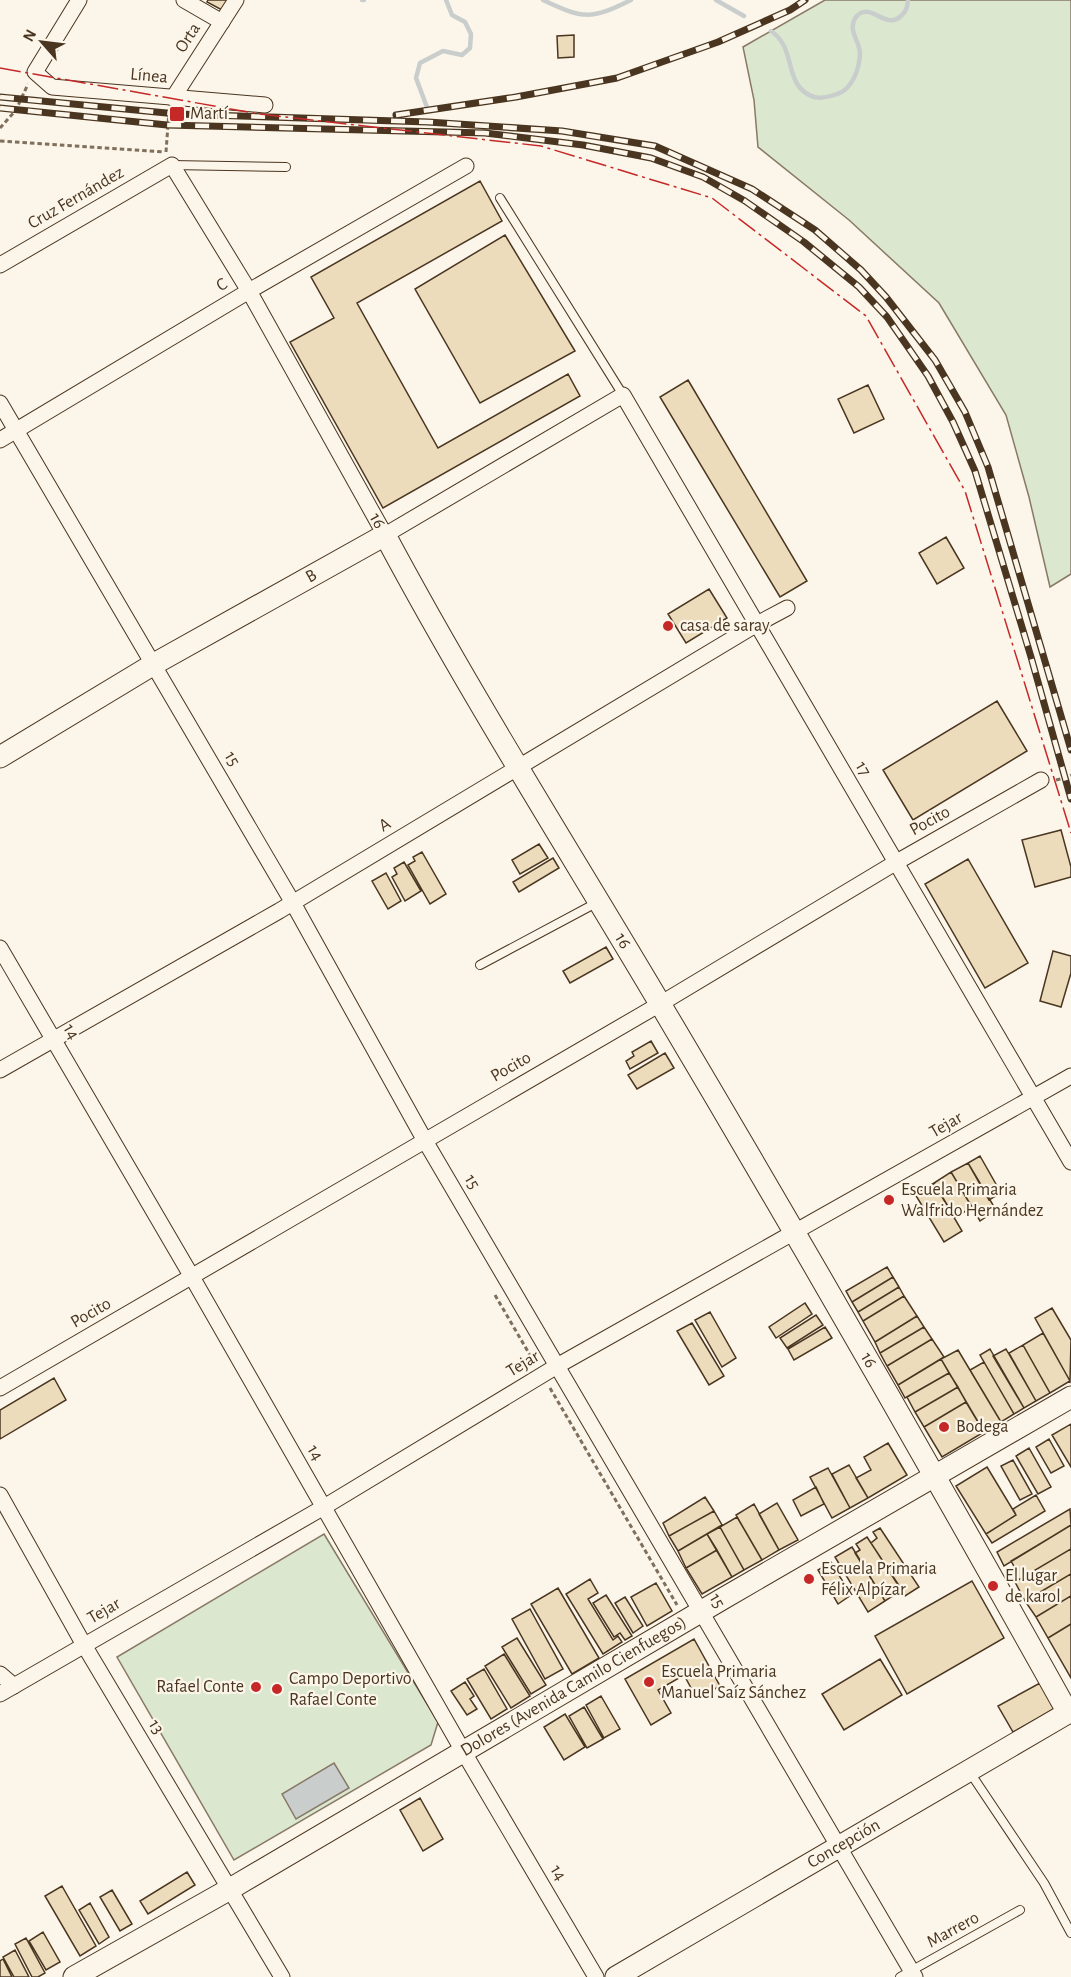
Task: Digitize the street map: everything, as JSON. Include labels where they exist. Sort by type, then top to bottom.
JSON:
[{"type":"street","points":[[34,72],[79,0]]},
{"type":"street","points":[[184,0],[222,22]]},
{"type":"street","name":"Orta","points":[[173,98],[236,0]]},
{"type":"street","name":"Línea","points":[[34,72],[52,87],[265,105]]},
{"type":"street","name":"Cruz Fernández","points":[[0,265],[169,158]]},
{"type":"street","name":"16","points":[[169,158],[249,291],[519,769],[660,1004],[936,1476],[1070,1714]]},
{"type":"street","name":"C","points":[[0,440],[249,291],[466,166]]},
{"type":"street","name":"B","points":[[0,757],[154,664],[385,535],[623,395]]},
{"type":"street","name":"17","points":[[623,395],[1071,1162]]},
{"type":"street","name":"15","points":[[0,403],[293,903],[424,1140],[838,1846],[908,1975]]},
{"type":"street","name":"A","points":[[0,1070],[293,903],[787,608]]},
{"type":"street","name":"Pocito","points":[[0,1388],[660,1004],[895,863],[1041,780]]},
{"type":"street","name":"14","points":[[0,948],[192,1277],[463,1751],[596,1977]]},
{"type":"street","name":"Tejar","points":[[0,1695],[324,1507],[557,1366],[1071,1076]]},
{"type":"street","name":"Dolores (Avenida Camilo Cienfuegos)","points":[[74,1977],[230,1889],[700,1611],[1071,1397]]},
{"type":"street","name":"13","points":[[0,1495],[84,1645],[282,1977]]},
{"type":"street","points":[[0,1674],[14,1686]]},
{"type":"street","name":"Concepción","points":[[616,1977],[969,1770],[1070,1714]]},
{"type":"lane","points":[[169,158],[286,167]]},
{"type":"lane","points":[[500,198],[623,395]]},
{"type":"lane","points":[[480,965],[599,902]]},
{"type":"lane","points":[[969,1770],[1044,1883],[1071,1933]]},
{"type":"lane","name":"Marrero","points":[[908,1975],[1020,1910]]},
{"type":"path","points":[[0,128],[16,110],[34,72]]},
{"type":"path","points":[[0,141],[169,158],[168,113],[173,98]]},
{"type":"green space","points":[[825,0],[1071,0],[1071,574],[1050,587],[1029,497],[1006,415],[939,303],[849,220],[758,147],[754,100],[743,47]]},
{"type":"green space","name":"Rafael Conte","points":[[324,1534],[438,1722],[431,1745],[234,1860],[117,1657]]},
{"type":"shaded area","points":[[334,1763],[349,1788],[296,1819],[282,1794]]},
{"type":"building","points":[[208,0],[227,0],[222,10],[207,2]]},
{"type":"building","points":[[574,35],[574,57],[558,58],[557,36]]},
{"type":"building","points":[[480,181],[502,221],[357,303],[438,448],[568,374],[580,396],[383,508],[290,342],[334,318],[311,277]]},
{"type":"building","points":[[505,235],[575,351],[480,403],[415,289]]},
{"type":"building","points":[[688,380],[807,581],[780,597],[660,397]]},
{"type":"building","points":[[868,385],[884,419],[854,433],[838,399]]},
{"type":"building","points":[[946,537],[964,568],[937,584],[919,553]]},
{"type":"building","points":[[709,589],[727,618],[686,643],[668,614]]},
{"type":"building","points":[[997,701],[1027,751],[913,820],[883,770]]},
{"type":"building","points":[[1061,830],[1071,867],[1071,877],[1035,887],[1022,840]]},
{"type":"building","points":[[539,844],[548,858],[520,874],[512,860]]},
{"type":"building","points":[[422,852],[446,894],[430,904],[408,865],[415,861],[413,857]]},
{"type":"building","points":[[553,858],[559,868],[519,892],[513,882]]},
{"type":"building","points":[[968,859],[1028,963],[985,988],[925,884]]},
{"type":"building","points":[[404,862],[421,891],[405,901],[392,877],[397,874],[394,868]]},
{"type":"building","points":[[386,873],[401,901],[388,909],[372,881]]},
{"type":"building","points":[[606,947],[613,959],[570,983],[563,971]]},
{"type":"building","points":[[1053,951],[1071,956],[1071,973],[1061,1007],[1040,1001]]},
{"type":"building","points":[[651,1041],[658,1053],[630,1069],[626,1061],[634,1056],[632,1052]]},
{"type":"building","points":[[665,1053],[674,1068],[637,1089],[628,1075]]},
{"type":"building","points":[[980,1156],[1001,1193],[989,1200],[968,1163]]},
{"type":"building","points":[[968,1163],[996,1210],[980,1221],[951,1172]]},
{"type":"building","points":[[951,1172],[972,1207],[955,1218],[934,1183]]},
{"type":"building","points":[[934,1183],[962,1231],[944,1242],[915,1194]]},
{"type":"building","points":[[887,1267],[893,1277],[852,1302],[846,1291]]},
{"type":"building","points":[[893,1277],[899,1287],[858,1312],[852,1302]]},
{"type":"building","points":[[899,1287],[904,1296],[863,1321],[858,1312]]},
{"type":"building","points":[[904,1296],[917,1316],[875,1342],[863,1321]]},
{"type":"building","points":[[805,1303],[812,1314],[776,1338],[769,1327]]},
{"type":"building","points":[[1052,1308],[1071,1340],[1070,1381],[1035,1318]]},
{"type":"building","points":[[710,1312],[736,1358],[722,1367],[695,1320]]},
{"type":"building","points":[[816,1315],[823,1325],[787,1348],[780,1338]]},
{"type":"building","points":[[917,1316],[924,1327],[880,1353],[875,1342]]},
{"type":"building","points":[[692,1323],[724,1376],[709,1385],[677,1331]]},
{"type":"building","points":[[825,1327],[832,1338],[794,1360],[788,1349]]},
{"type":"building","points":[[924,1327],[932,1339],[887,1366],[880,1353]]},
{"type":"building","points":[[1043,1333],[1070,1381],[1050,1393],[1023,1345]]},
{"type":"building","points":[[932,1339],[944,1357],[898,1385],[887,1366]]},
{"type":"building","points":[[1023,1345],[1050,1393],[1036,1401],[1009,1353]]},
{"type":"building","points":[[990,1349],[1024,1408],[1014,1414],[980,1355]]},
{"type":"building","points":[[1006,1349],[1036,1401],[1024,1408],[993,1356]]},
{"type":"building","points":[[958,1350],[1001,1422],[984,1432],[941,1359]]},
{"type":"building","points":[[941,1359],[949,1373],[905,1398],[898,1385]]},
{"type":"building","points":[[984,1362],[1014,1414],[1001,1422],[970,1370]]},
{"type":"building","points":[[949,1373],[958,1387],[915,1412],[907,1397]]},
{"type":"building","points":[[54,1378],[66,1400],[0,1439],[0,1410]]},
{"type":"building","points":[[958,1387],[966,1402],[924,1427],[915,1412]]},
{"type":"building","points":[[966,1402],[984,1432],[942,1457],[924,1427]]},
{"type":"building","points":[[1071,1424],[1071,1467],[1052,1435]]},
{"type":"building","points":[[1049,1439],[1064,1466],[1051,1473],[1036,1447]]},
{"type":"building","points":[[888,1443],[907,1475],[868,1498],[856,1478],[871,1470],[864,1457]]},
{"type":"building","points":[[1029,1448],[1051,1487],[1038,1494],[1016,1456]]},
{"type":"building","points":[[1013,1460],[1032,1494],[1020,1500],[1001,1466]]},
{"type":"building","points":[[849,1465],[868,1498],[850,1508],[832,1474]]},
{"type":"building","points":[[987,1467],[1016,1515],[986,1534],[956,1486]]},
{"type":"building","points":[[828,1468],[850,1508],[832,1518],[810,1477]]},
{"type":"building","points":[[816,1487],[824,1504],[801,1516],[793,1500]]},
{"type":"building","points":[[1036,1495],[1045,1511],[992,1543],[986,1534],[1016,1515],[1013,1509]]},
{"type":"building","points":[[705,1497],[714,1511],[669,1536],[663,1523]]},
{"type":"building","points":[[777,1503],[798,1540],[779,1550],[759,1514]]},
{"type":"building","points":[[754,1504],[779,1550],[762,1560],[736,1515]]},
{"type":"building","points":[[1070,1509],[1071,1525],[1004,1566],[997,1552]]},
{"type":"building","points":[[714,1511],[722,1525],[678,1551],[669,1536]]},
{"type":"building","points":[[737,1517],[762,1560],[744,1570],[720,1527]]},
{"type":"building","points":[[1071,1525],[1071,1549],[1015,1582],[1010,1573],[1015,1568],[1011,1561]]},
{"type":"building","points":[[720,1527],[744,1570],[732,1577],[707,1534]]},
{"type":"building","points":[[880,1528],[919,1587],[905,1596],[871,1543],[877,1538],[873,1532]]},
{"type":"building","points":[[707,1534],[717,1550],[686,1568],[678,1551]]},
{"type":"building","points":[[867,1537],[902,1590],[885,1601],[855,1553],[860,1550],[856,1544]]},
{"type":"building","points":[[852,1547],[885,1601],[868,1612],[835,1557]]},
{"type":"building","points":[[1071,1549],[1071,1574],[1025,1601],[1015,1582]]},
{"type":"building","points":[[717,1550],[732,1577],[702,1594],[686,1568]]},
{"type":"building","points":[[831,1562],[851,1595],[838,1604],[818,1570]]},
{"type":"building","points":[[1071,1574],[1071,1596],[1036,1617],[1025,1601]]},
{"type":"building","points":[[590,1579],[598,1593],[588,1599],[613,1640],[618,1636],[622,1642],[603,1654],[566,1594]]},
{"type":"building","points":[[972,1581],[1004,1638],[907,1694],[875,1636]]},
{"type":"building","points":[[656,1583],[672,1611],[647,1626],[631,1597]]},
{"type":"building","points":[[558,1588],[599,1658],[572,1674],[531,1604]]},
{"type":"building","points":[[606,1595],[632,1636],[625,1640],[620,1633],[614,1637],[593,1603]]},
{"type":"building","points":[[1071,1596],[1071,1624],[1048,1638],[1036,1617]]},
{"type":"building","points":[[625,1597],[643,1626],[633,1633],[615,1603]]},
{"type":"building","points":[[530,1609],[563,1669],[545,1679],[512,1619]]},
{"type":"building","points":[[1071,1624],[1071,1678],[1048,1638]]},
{"type":"building","points":[[517,1638],[546,1685],[531,1694],[502,1647]]},
{"type":"building","name":"Escuela Primaria Manuel Saíz Sánchez","points":[[694,1639],[720,1686],[697,1699],[684,1675],[658,1690],[671,1713],[651,1725],[625,1679]]},
{"type":"building","points":[[504,1654],[530,1696],[511,1708],[485,1666]]},
{"type":"building","points":[[880,1659],[902,1695],[844,1730],[822,1694]]},
{"type":"building","points":[[484,1669],[507,1709],[491,1719],[467,1679]]},
{"type":"building","points":[[465,1682],[474,1696],[470,1699],[477,1709],[467,1715],[451,1691]]},
{"type":"building","points":[[1040,1683],[1055,1709],[1013,1732],[998,1706]]},
{"type":"building","points":[[601,1696],[620,1729],[604,1738],[586,1705]]},
{"type":"building","points":[[584,1707],[603,1739],[587,1748],[569,1716]]},
{"type":"building","points":[[565,1714],[585,1747],[564,1760],[544,1727]]},
{"type":"building","points":[[420,1798],[443,1839],[423,1851],[400,1810]]},
{"type":"building","points":[[187,1872],[195,1885],[148,1914],[140,1901]]},
{"type":"building","points":[[62,1886],[96,1946],[80,1956],[45,1896]]},
{"type":"building","points":[[112,1890],[132,1924],[120,1931],[100,1897]]},
{"type":"building","points":[[90,1903],[109,1937],[99,1944],[79,1910]]},
{"type":"building","points":[[43,1932],[60,1962],[46,1970],[29,1941]]},
{"type":"building","points":[[26,1938],[45,1973],[38,1977],[32,1977],[15,1944]]},
{"type":"building","points":[[15,1950],[29,1977],[14,1977],[3,1957]]},
{"type":"building","points":[[3,1959],[12,1977],[0,1977],[0,1961]]},
{"type":"waterway","points":[[428,110],[416,78],[420,63],[443,51],[462,55],[470,48],[471,34],[465,22],[452,15],[446,0]]},
{"type":"waterway","points":[[543,0],[568,11],[587,15],[606,11],[631,0]]},
{"type":"waterway","points":[[716,0],[744,16]]},
{"type":"waterway","points":[[771,31],[785,47],[793,76],[804,92],[814,97],[828,97],[847,88],[857,71],[860,52],[853,30],[856,17],[867,12],[895,20],[904,12],[908,0]]},
{"type":"railway","points":[[396,115],[516,97],[617,78],[718,42],[790,10],[805,0]]},
{"type":"railway","points":[[0,97],[177,114],[428,122],[562,131],[655,146],[752,189],[815,230],[861,270],[886,297],[935,360],[965,412],[988,467],[1071,750]]},
{"type":"railway","points":[[0,108],[167,125],[485,133],[583,145],[651,158],[703,177],[745,201],[804,242],[859,287],[887,317],[928,376],[953,422],[975,471],[1071,799]]},
{"type":"power","points":[[0,68],[259,114],[541,146],[712,198],[866,316],[965,491],[1071,833]]},
{"type":"place","name":"Martí","points":[[177,114]]},
{"type":"place","name":"casa de saray","points":[[668,626]]},
{"type":"place","name":"Escuela Primaria Walfrido Hernández","points":[[889,1200]]},
{"type":"place","name":"Bodega","points":[[944,1427]]},
{"type":"place","name":"Escuela Primaria Félix Alpízar","points":[[809,1579]]},
{"type":"place","name":"El lugar de karol","points":[[993,1586]]},
{"type":"place","name":"Escuela Primaria Manuel Saíz Sánchez","points":[[649,1682]]},
{"type":"place","name":"Rafael Conte","points":[[256,1687]]},
{"type":"place","name":"Campo Deportivo Rafael Conte","points":[[277,1689]]}]
